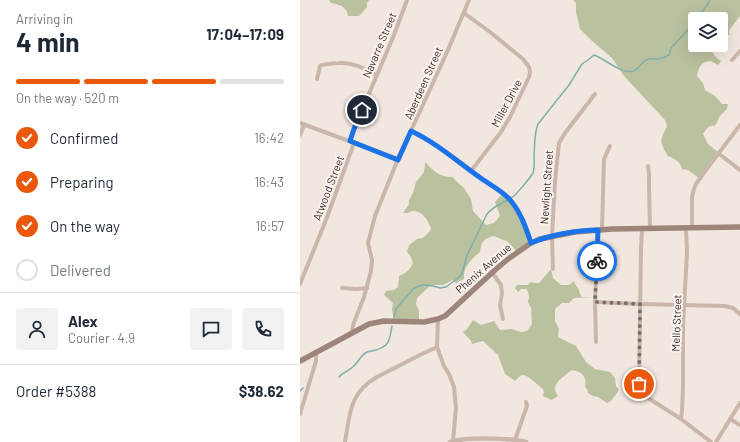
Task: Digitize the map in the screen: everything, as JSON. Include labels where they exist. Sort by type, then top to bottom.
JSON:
[{"type":"main road","name":"Phenix Avenue","points":[[300,361],[369,324],[378,322],[424,322],[445,316],[492,272],[519,251],[540,239],[575,232],[612,229],[740,227]]},
{"type":"street","name":"Navarre Street","points":[[352,142],[354,129],[408,0]]},
{"type":"street","name":"Aberdeen Street","points":[[352,332],[353,325],[367,288],[371,271],[372,260],[368,242],[375,216],[398,160],[469,0]]},
{"type":"street","name":"Miller Drive","points":[[464,13],[518,55],[527,64],[530,72],[510,117],[501,132],[471,171]]},
{"type":"street","points":[[732,60],[740,51]]},
{"type":"street","points":[[317,79],[320,66],[339,63],[359,66],[376,75]]},
{"type":"street","name":"Newlight Street","points":[[553,269],[552,236],[559,143],[595,94]]},
{"type":"street","points":[[300,135],[302,124],[398,160]]},
{"type":"street","name":"Mello Street","points":[[681,419],[683,325],[692,198],[698,180],[740,125]]},
{"type":"street","points":[[411,131],[431,141],[511,200],[519,212],[531,243]]},
{"type":"street","name":"Atwood Street","points":[[300,284],[326,220],[352,142]]},
{"type":"street","points":[[596,342],[595,302],[600,230],[604,202],[604,159],[610,146]]},
{"type":"street","points":[[718,153],[740,170]]},
{"type":"street","points":[[648,166],[650,228]]},
{"type":"street","points":[[642,229],[639,390],[645,396],[681,419],[711,442]]},
{"type":"street","points":[[492,272],[501,284],[502,294],[500,305],[503,319]]},
{"type":"street","points":[[342,288],[367,288]]},
{"type":"street","points":[[595,302],[730,307],[740,314]]},
{"type":"street","points":[[438,319],[437,347],[442,361],[450,374],[454,387],[456,408],[451,442],[460,440],[515,440],[526,442]]},
{"type":"street","points":[[345,442],[353,401],[364,386],[376,376],[437,347]]},
{"type":"street","points":[[300,414],[316,360],[316,352]]},
{"type":"street","points":[[515,440],[527,406],[526,402]]},
{"type":"street","points":[[716,442],[740,403]]},
{"type":"street","points":[[730,419],[740,425]]},
{"type":"green space","points":[[329,0],[369,0],[367,7],[359,16],[348,16],[344,8],[340,5],[331,3]]},
{"type":"green space","points":[[573,0],[740,0],[740,16],[730,29],[730,35],[728,35],[728,12],[688,12],[688,52],[713,52],[721,61],[718,65],[711,61],[705,62],[700,67],[697,76],[703,83],[705,90],[715,96],[722,104],[728,104],[727,109],[719,117],[717,123],[706,129],[703,134],[708,144],[719,153],[699,178],[688,170],[682,169],[677,161],[668,156],[662,144],[662,138],[667,126],[665,120],[624,76],[612,58],[580,29],[576,12],[576,3]]},
{"type":"green space","points":[[426,162],[438,173],[453,177],[464,188],[471,199],[473,211],[486,225],[494,223],[500,216],[495,202],[503,193],[510,198],[531,241],[517,252],[507,241],[494,236],[485,239],[482,243],[480,252],[474,257],[466,268],[464,279],[456,283],[453,280],[443,285],[431,285],[417,298],[416,304],[419,311],[419,321],[394,321],[392,309],[393,303],[384,295],[386,291],[394,290],[398,287],[399,276],[408,271],[413,263],[407,252],[409,245],[417,239],[423,238],[431,228],[426,219],[419,212],[412,211],[403,213],[409,204],[409,200],[416,182],[424,172]]},
{"type":"green space","points":[[551,269],[553,278],[561,285],[569,285],[574,281],[582,297],[595,297],[574,298],[569,303],[562,303],[555,309],[555,321],[559,329],[558,337],[576,346],[586,362],[595,369],[610,372],[615,378],[616,386],[619,390],[611,401],[607,403],[588,393],[585,387],[583,375],[572,370],[561,378],[555,386],[558,396],[552,400],[543,396],[543,389],[525,375],[522,375],[515,381],[505,374],[498,355],[483,341],[472,344],[463,332],[473,320],[481,325],[494,321],[500,330],[512,329],[521,332],[527,331],[532,324],[531,308],[528,302],[528,291],[526,289],[521,289],[518,292],[515,288],[517,285],[527,285],[531,282],[539,283]]},
{"type":"waterway","points":[[702,12],[710,0]]},
{"type":"waterway","points":[[394,317],[396,309],[413,289],[425,285],[440,288],[446,287],[462,274],[467,255],[487,214],[493,208],[515,195],[533,173],[535,135],[538,124],[569,85],[582,64],[594,55],[619,69],[629,72],[634,71],[648,59],[661,59],[669,55],[671,48],[688,29]]},
{"type":"waterway","points":[[339,377],[354,366],[365,353],[381,348],[387,344],[390,338],[392,326]]},
{"type":"waterway","points":[[300,391],[303,388]]},
{"type":"way so far","points":[[597,261],[595,302],[640,304],[639,384]]},
{"type":"route","points":[[362,110],[350,141],[398,160],[411,131],[420,135],[431,141],[508,198],[519,212],[531,243],[540,239],[575,232],[598,230],[597,261]]}]
